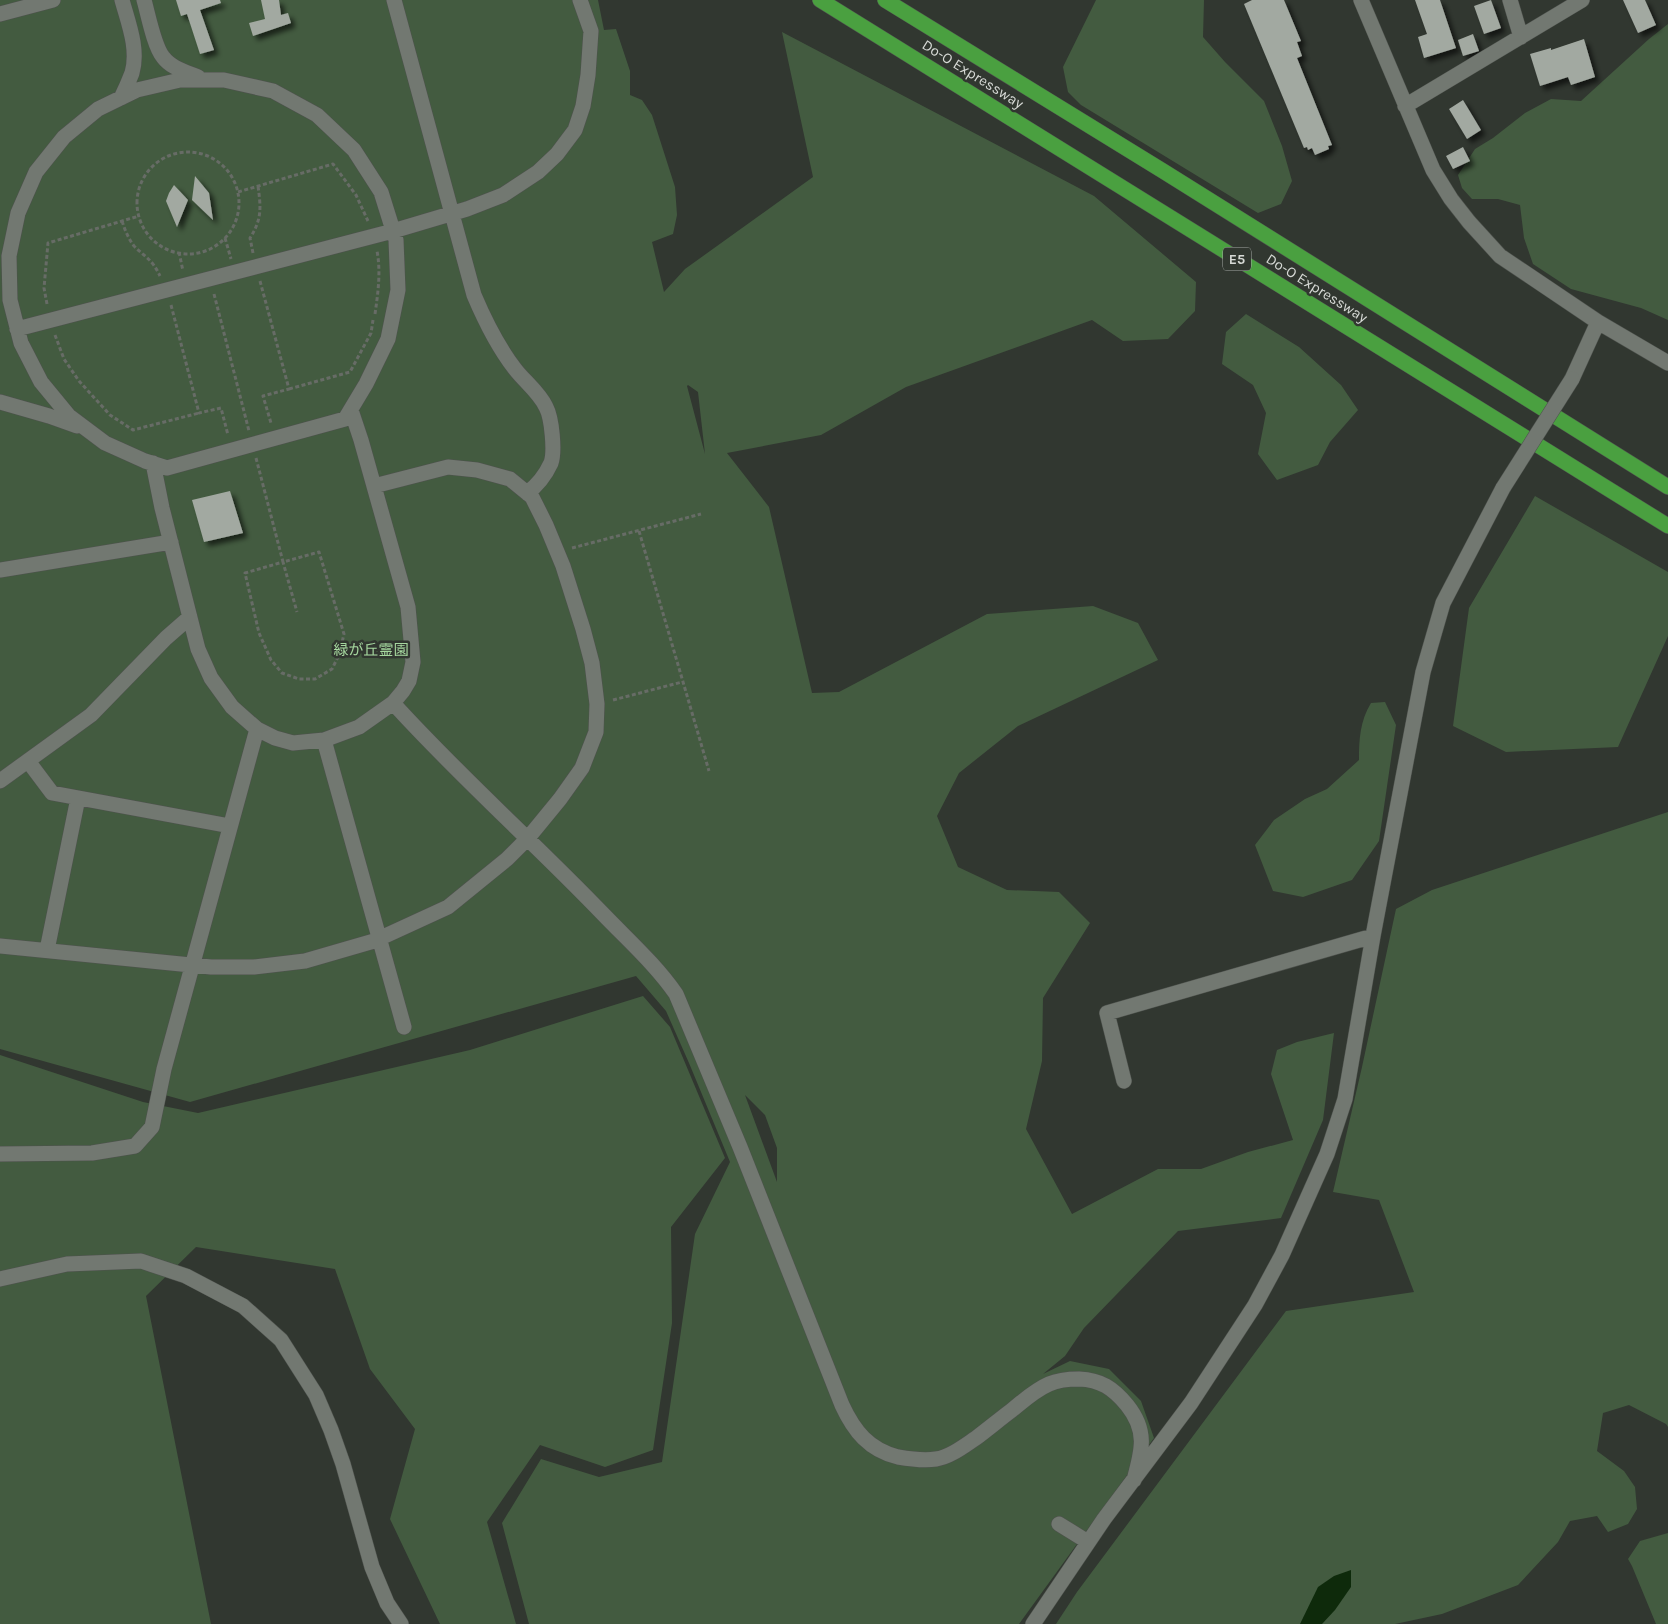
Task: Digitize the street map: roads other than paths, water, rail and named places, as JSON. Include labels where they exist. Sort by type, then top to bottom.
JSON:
[{"type":"highway","name":"Do-O Expressway","points":[[820,0],[1668,526]]},
{"type":"highway","name":"Do-O Expressway","points":[[885,0],[1668,487]]},
{"type":"street","points":[[0,14],[53,0]]},
{"type":"street","points":[[121,98],[132,72],[134,57],[122,0]]},
{"type":"street","points":[[144,0],[155,39],[163,58],[176,68],[205,80]]},
{"type":"street","points":[[394,0],[474,295],[491,333],[515,369],[537,392],[547,408],[553,428],[552,461],[542,479],[527,493]]},
{"type":"street","points":[[17,329],[393,230],[451,214],[503,196],[538,172],[557,154],[575,130],[583,106],[587,83],[591,31],[580,0]]},
{"type":"street","points":[[1361,0],[1433,170],[1451,199],[1469,222],[1500,256],[1598,322],[1668,363]]},
{"type":"street","points":[[1510,0],[1521,37]]},
{"type":"street","points":[[1405,106],[1582,0]]},
{"type":"street","points":[[180,80],[224,80],[273,91],[317,115],[354,150],[381,192],[393,230],[396,240],[398,290],[388,339],[366,384],[345,419],[167,468],[153,464],[105,443],[69,416],[41,382],[21,343],[10,300],[9,256],[18,213],[36,172],[64,137],[98,109],[121,98],[138,90],[180,80]]},
{"type":"street","points":[[1033,1624],[1088,1542],[1191,1403],[1255,1305],[1282,1255],[1323,1162],[1345,1099],[1373,936],[1423,672],[1443,603],[1503,488],[1572,379],[1598,322]]},
{"type":"street","points":[[0,402],[49,416],[88,430]]},
{"type":"street","points":[[153,464],[198,649],[211,678],[232,708],[257,729],[275,738],[293,742],[324,740],[359,727],[393,703],[403,691],[408,681],[412,662],[408,607],[351,410]]},
{"type":"street","points":[[0,946],[211,967],[254,967],[305,961],[380,939],[448,907],[507,859],[528,838],[560,799],[582,768],[596,732],[597,704],[590,654],[584,629],[557,552],[532,497],[510,479],[477,470],[448,467],[374,486]]},
{"type":"street","points":[[0,570],[171,542]]},
{"type":"street","points":[[0,781],[91,715],[152,652],[190,617]]},
{"type":"street","points":[[393,703],[419,733],[528,838],[664,976],[676,994],[740,1147],[842,1405],[854,1429],[863,1439],[887,1454],[912,1460],[937,1459],[961,1449],[1031,1394],[1050,1384],[1067,1379],[1093,1380],[1106,1385],[1134,1413],[1141,1433],[1142,1452],[1134,1480]]},
{"type":"street","points":[[0,1154],[92,1153],[136,1146],[152,1127],[164,1069],[257,729]]},
{"type":"street","points":[[324,740],[404,1027]]},
{"type":"street","points":[[28,761],[52,793],[230,826]]},
{"type":"street","points":[[47,950],[78,798]]},
{"type":"street","points":[[1124,1081],[1107,1013],[1373,936]]},
{"type":"street","points":[[0,1279],[67,1264],[141,1261],[186,1276],[243,1306],[280,1340],[316,1395],[343,1464],[372,1567],[387,1603],[401,1624]]},
{"type":"street","points":[[1059,1524],[1088,1542]]},
{"type":"park label","name":"緑が丘霊園","points":[[371,650]]}]
